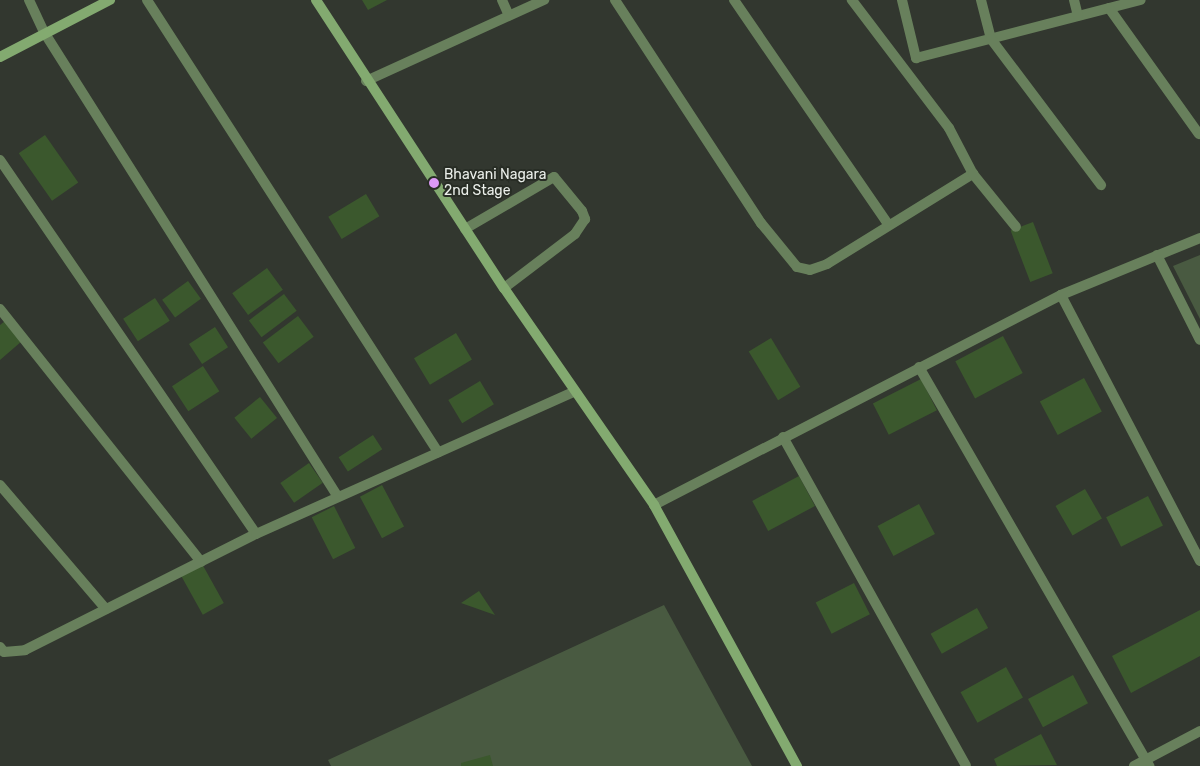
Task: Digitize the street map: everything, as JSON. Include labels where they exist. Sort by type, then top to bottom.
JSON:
[{"type":"street","points":[[29,0],[44,32],[338,497]]},
{"type":"street","points":[[0,57],[44,32],[110,0]]},
{"type":"street","points":[[147,0],[438,452]]},
{"type":"street","points":[[316,0],[366,81],[504,288],[574,392],[654,505],[797,766]]},
{"type":"street","points":[[502,0],[509,16]]},
{"type":"street","points":[[366,81],[544,0]]},
{"type":"street","points":[[615,0],[761,223],[797,266],[810,270],[827,264],[887,223],[973,174]]},
{"type":"street","points":[[734,0],[887,223]]},
{"type":"street","points":[[852,0],[949,128],[973,174],[1016,227]]},
{"type":"street","points":[[902,0],[916,58],[1141,0]]},
{"type":"street","points":[[981,0],[991,38],[1101,185]]},
{"type":"street","points":[[1074,0],[1078,16]]},
{"type":"street","points":[[1109,8],[1199,134]]},
{"type":"street","points":[[0,160],[256,534]]},
{"type":"street","points":[[465,229],[554,177],[582,211],[585,219],[575,234],[504,288]]},
{"type":"street","points":[[654,505],[1061,294],[1200,238]]},
{"type":"street","points":[[1157,256],[1200,340]]},
{"type":"street","points":[[1061,294],[1200,561]]},
{"type":"street","points":[[0,308],[201,562]]},
{"type":"street","points":[[919,367],[1147,763]]},
{"type":"street","points":[[0,647],[4,652],[25,650],[256,534],[574,392]]},
{"type":"street","points":[[783,437],[966,766]]},
{"type":"street","points":[[0,485],[106,609]]},
{"type":"street","points":[[1134,766],[1147,763],[1200,731]]},
{"type":"green space","points":[[1200,255],[1200,319],[1173,266]]},
{"type":"green space","points":[[664,605],[752,766],[331,766],[328,760]]},
{"type":"building","points":[[362,0],[387,0],[368,10]]},
{"type":"building","points":[[45,135],[78,183],[52,201],[19,153]]},
{"type":"building","points":[[366,194],[379,216],[342,239],[328,217]]},
{"type":"building","points":[[1033,222],[1053,273],[1030,282],[1011,231]]},
{"type":"building","points":[[267,268],[283,290],[248,315],[232,293]]},
{"type":"building","points":[[188,281],[201,299],[175,318],[162,300]]},
{"type":"building","points":[[284,294],[297,311],[261,337],[249,320]]},
{"type":"building","points":[[155,298],[170,321],[138,341],[123,319]]},
{"type":"building","points":[[298,316],[314,337],[279,363],[263,342]]},
{"type":"building","points":[[5,321],[22,341],[0,360],[0,325]]},
{"type":"building","points":[[215,327],[228,347],[202,364],[189,344]]},
{"type":"building","points":[[456,333],[472,360],[430,385],[414,358]]},
{"type":"building","points":[[1003,336],[1023,373],[975,398],[955,361]]},
{"type":"building","points":[[771,338],[800,387],[778,400],[749,351]]},
{"type":"building","points":[[203,366],[219,391],[188,411],[172,386]]},
{"type":"building","points":[[1084,378],[1102,412],[1058,435],[1040,401]]},
{"type":"building","points":[[921,379],[937,410],[889,435],[873,404]]},
{"type":"building","points":[[480,381],[494,404],[462,423],[448,400]]},
{"type":"building","points":[[260,397],[277,418],[251,439],[234,418]]},
{"type":"building","points":[[373,435],[382,449],[348,472],[339,457]]},
{"type":"building","points":[[309,463],[323,483],[294,503],[280,483]]},
{"type":"building","points":[[799,476],[815,506],[768,531],[752,501]]},
{"type":"building","points":[[382,485],[404,526],[382,538],[360,497]]},
{"type":"building","points":[[1085,489],[1102,518],[1073,535],[1056,506]]},
{"type":"building","points":[[1148,496],[1163,525],[1121,547],[1106,517]]},
{"type":"building","points":[[919,504],[935,534],[893,556],[878,526]]},
{"type":"building","points":[[334,506],[355,548],[333,559],[312,517]]},
{"type":"building","points":[[201,562],[224,603],[203,615],[180,574]]},
{"type":"building","points":[[854,583],[870,614],[832,634],[816,603]]},
{"type":"building","points":[[479,591],[495,615],[461,603]]},
{"type":"building","points":[[977,608],[988,628],[942,654],[931,634]]},
{"type":"building","points":[[1200,610],[1200,656],[1131,693],[1112,656]]},
{"type":"building","points":[[1006,667],[1023,698],[977,723],[961,692]]},
{"type":"building","points":[[1073,675],[1088,703],[1043,727],[1028,699]]},
{"type":"building","points":[[1041,734],[1057,765],[997,766],[994,759]]},
{"type":"building","points":[[490,755],[493,766],[461,766],[461,763]]},
{"type":"place","name":"Bhavani Nagara 2nd Stage","points":[[434,183]]}]
